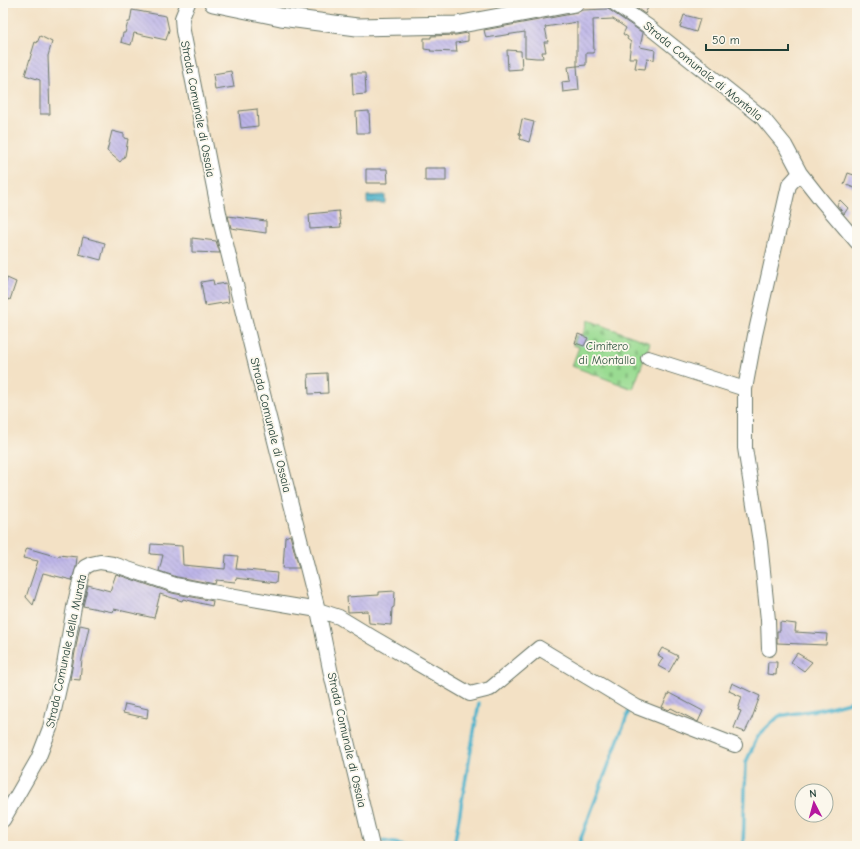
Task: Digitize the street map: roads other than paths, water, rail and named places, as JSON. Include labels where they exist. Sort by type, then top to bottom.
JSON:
[{"type":"main road","points":[[213,3],[281,17],[357,27],[456,25],[575,3]]},
{"type":"street","name":"Strada Comunale di Ossaia","points":[[188,3],[182,18],[183,31],[222,228],[318,610],[331,674],[372,846]]},
{"type":"street","name":"Strada Comunale di Montalla","points":[[614,3],[649,27],[762,118],[785,145],[800,173],[857,242]]},
{"type":"street","points":[[769,649],[768,620],[760,542],[745,448],[745,389],[755,335],[789,185],[800,173]]},
{"type":"street","points":[[648,358],[745,389]]},
{"type":"street","name":"Strada Comunale della Murata","points":[[3,820],[38,759],[50,728],[63,671],[74,606],[82,573],[85,567],[100,562],[113,564],[175,585],[318,610]]},
{"type":"street","points":[[318,610],[339,617],[470,694],[490,689],[539,648],[637,707],[735,745]]},
{"type":"water","points":[[385,195],[385,203],[367,203],[367,196]]},
{"type":"waterway","points":[[743,846],[746,762],[758,736],[779,716],[822,709],[857,700]]},
{"type":"waterway","points":[[454,846],[479,703]]},
{"type":"waterway","points":[[578,846],[630,708]]},
{"type":"waterway","points":[[383,841],[410,846]]},
{"type":"park label","name":"Cimitero di Montalla","points":[[607,353]]}]
